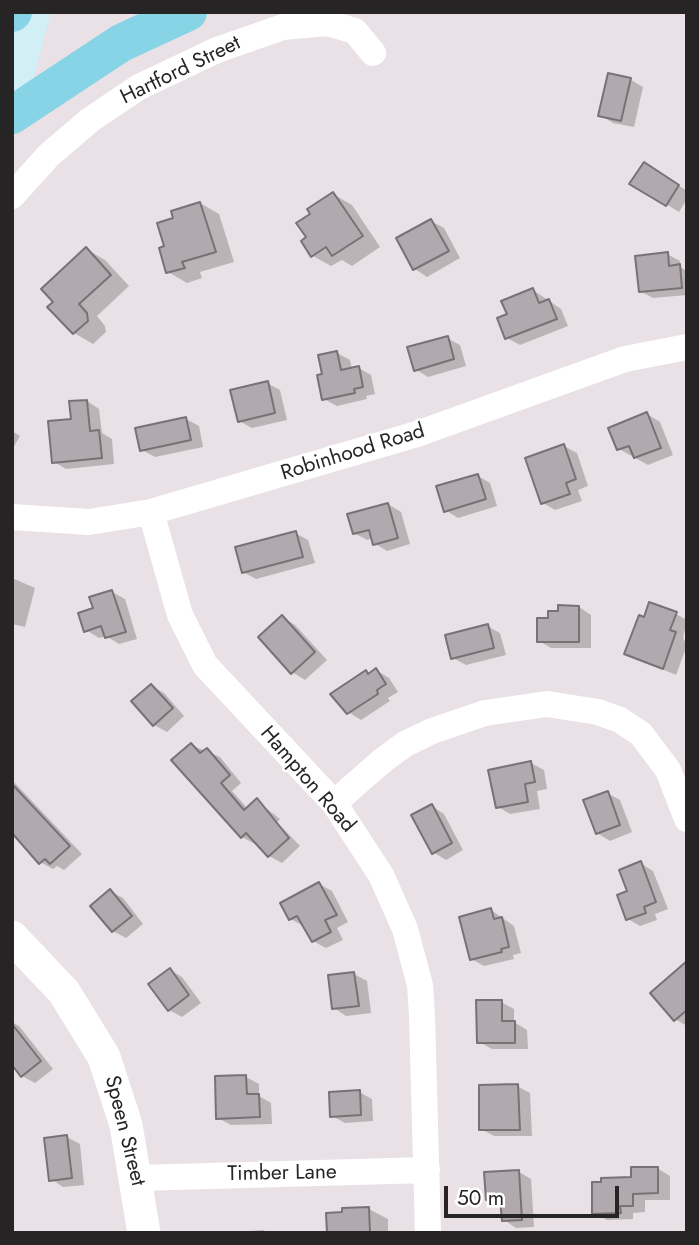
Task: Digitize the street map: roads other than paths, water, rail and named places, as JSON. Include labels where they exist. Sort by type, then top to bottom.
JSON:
[{"type":"highway","points":[[13,96],[188,12]]},
{"type":"main road","points":[[13,96],[32,12]]},
{"type":"street","name":"Hartford Street","points":[[12,196],[48,155],[90,120],[139,87],[217,50],[283,27],[327,23],[355,32],[373,53]]},
{"type":"street","name":"Robinhood Road","points":[[12,517],[89,522],[151,512],[417,434],[625,359],[687,347]]},
{"type":"street","name":"Hampton Road","points":[[151,512],[180,615],[205,665],[334,803],[381,875],[414,955],[420,985],[425,1051],[428,1233]]},
{"type":"street","points":[[334,803],[382,761],[432,731],[485,713],[547,704],[598,712],[620,720],[641,734],[668,770],[687,819]]},
{"type":"street","name":"Speen Street","points":[[12,937],[64,992],[90,1031],[119,1098],[137,1178],[144,1233]]},
{"type":"street","name":"Timber Lane","points":[[137,1178],[427,1170]]}]
